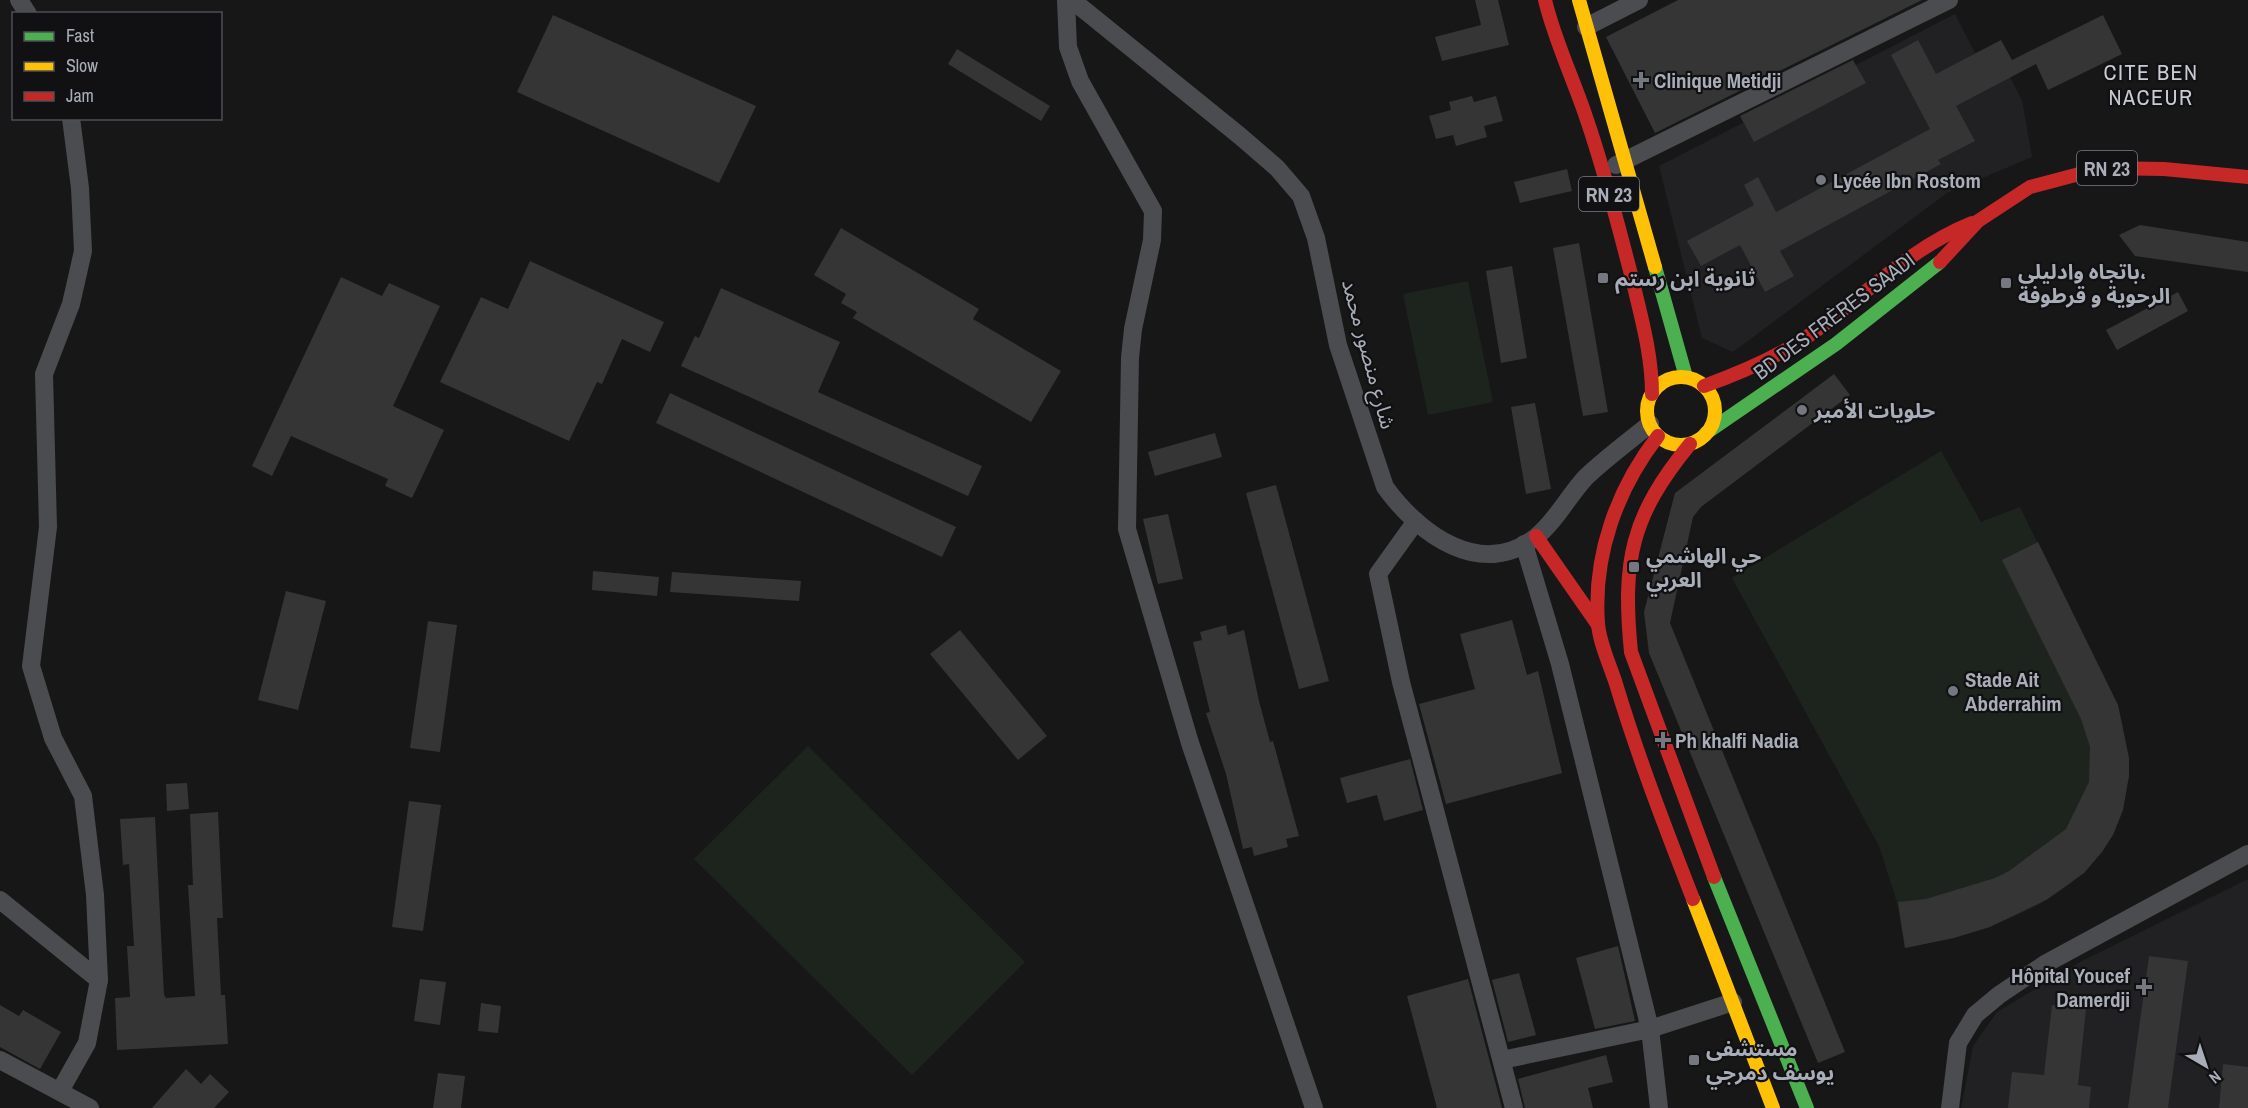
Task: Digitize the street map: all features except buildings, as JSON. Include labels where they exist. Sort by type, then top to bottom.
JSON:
[{"type":"main road","name":"RN 23","points":[[1545,0],[1551,27],[1592,131],[1603,170],[1647,338],[1652,365],[1652,394]]},
{"type":"main road","name":"RN 23","points":[[1579,0],[1686,377]]},
{"type":"main road","name":"BD DES FRÈRES SAADI","points":[[1704,386],[1741,373],[1773,358],[1812,333],[1935,241],[1978,221],[2030,187],[2102,168],[2164,169],[2248,177]]},
{"type":"main road","name":"BD DES FRÈRES SAADI","points":[[1706,434],[1836,344],[1947,256],[1978,221]]},
{"type":"main road","points":[[1676,345],[1705,366],[1741,373]]},
{"type":"main road","points":[[1690,444],[1678,445],[1654,430],[1647,414],[1652,394],[1667,380],[1686,377],[1704,386],[1714,402],[1715,413],[1706,434],[1690,444],[1664,473],[1639,517],[1626,582],[1626,610],[1631,652],[1729,917],[1782,1096]]},
{"type":"main road","points":[[1654,430],[1624,490],[1602,551],[1598,585],[1598,625],[1635,748],[1733,1002],[1782,1096],[1807,1108]]},
{"type":"main road","points":[[1530,540],[1598,625]]},
{"type":"street","points":[[1066,0],[1068,47],[1080,81],[1153,210],[1152,240],[1132,329],[1127,529],[1190,743],[1314,1108]]},
{"type":"street","name":"شارع منصور محمد","points":[[1072,0],[1240,136],[1277,168],[1301,196],[1316,238],[1338,345],[1385,487],[1400,507],[1444,542],[1467,553],[1494,555],[1530,540],[1588,476],[1654,430]]},
{"type":"street","points":[[1586,27],[1639,0]]},
{"type":"street","points":[[1603,170],[1626,161],[1949,0]]},
{"type":"street","points":[[60,1092],[87,1042],[99,980],[95,895],[83,796],[53,738],[31,666],[48,527],[44,374],[71,304],[83,252],[80,188],[71,120]]},
{"type":"street","points":[[1416,521],[1378,574],[1401,682],[1514,1108]]},
{"type":"street","points":[[1530,540],[1650,1029],[1659,1108]]},
{"type":"street","points":[[1950,1108],[1958,1043],[1975,1015],[1999,995],[2045,964],[2248,854]]},
{"type":"street","points":[[0,900],[99,980]]},
{"type":"street","points":[[1502,1060],[1650,1029],[1733,1002]]},
{"type":"street","points":[[0,1060],[90,1108]]},
{"type":"shaded area","name":"Lycée Ibn Rostom","points":[[1955,14],[1975,53],[1994,47],[2022,100],[2032,157],[1947,193],[1733,352],[1702,338],[1659,166]]},
{"type":"shaded area","points":[[1468,281],[1493,402],[1428,415],[1403,294]]},
{"type":"shaded area","name":"Stade Ait Abderrahim","points":[[1941,451],[1981,522],[2020,507],[2119,710],[2127,765],[2121,811],[2104,848],[2076,879],[2041,903],[1999,922],[1953,937],[1905,948],[1897,902],[1879,846],[1732,578]]},
{"type":"shaded area","points":[[808,746],[1025,962],[912,1075],[694,859]]},
{"type":"shaded area","name":"Hôpital Youcef Damerdji","points":[[2248,879],[2248,1108],[1961,1108],[1973,1046],[1997,1012],[2082,961]]},
{"type":"traffic: fast","points":[[1706,433],[1836,344],[1940,262]]},
{"type":"traffic: fast","points":[[1655,267],[1686,377]]},
{"type":"traffic: fast","points":[[1714,877],[1807,1108]]},
{"type":"traffic: slow","points":[[1579,0],[1655,267]]},
{"type":"traffic: slow","points":[[1681,377],[1694,380],[1705,387],[1712,398],[1715,411],[1712,424],[1705,435],[1694,442],[1681,445],[1668,442],[1657,435],[1650,424],[1647,411],[1650,398],[1657,387],[1668,380],[1681,377]]},
{"type":"traffic: slow","points":[[1693,899],[1773,1108]]},
{"type":"traffic: jam","points":[[1545,0],[1594,140],[1611,199],[1645,336],[1652,394]]},
{"type":"traffic: jam","points":[[1940,262],[1978,221],[2030,187],[2102,168],[2164,169],[2248,177]]},
{"type":"traffic: jam","points":[[1704,386],[1788,349],[1814,332],[1909,258],[1950,233],[1972,223]]},
{"type":"traffic: jam","points":[[1658,436],[1643,456],[1631,478],[1611,524],[1600,573],[1597,598],[1598,623],[1603,646],[1633,738],[1693,899]]},
{"type":"traffic: jam","points":[[1690,444],[1655,494],[1643,517],[1635,540],[1628,591],[1629,620],[1631,652],[1714,877]]},
{"type":"traffic: jam","points":[[1536,536],[1598,625]]},
{"type":"place","name":"Clinique Metidji","points":[[1641,80]]},
{"type":"place","name":"Lycée Ibn Rostom","points":[[1821,180]]},
{"type":"place","name":"ثانوية ابن رستم","points":[[1603,278]]},
{"type":"place","name":"باتجاه وادليلي، الرحوية و قرطوفة","points":[[2006,283]]},
{"type":"place","name":"حلويات الأمير","points":[[1802,410]]},
{"type":"place","name":"حي الهاشمي العربي","points":[[1634,567]]},
{"type":"place","name":"Stade Ait Abderrahim","points":[[1953,691]]},
{"type":"place","name":"Ph khalfi Nadia","points":[[1663,740]]},
{"type":"place","name":"Hôpital Youcef Damerdji","points":[[2144,987]]},
{"type":"place","name":"مستشفى يوسف دمرجي","points":[[1694,1060]]},
{"type":"district","name":"CITE BEN NACEUR","points":[[2151,84]]}]
